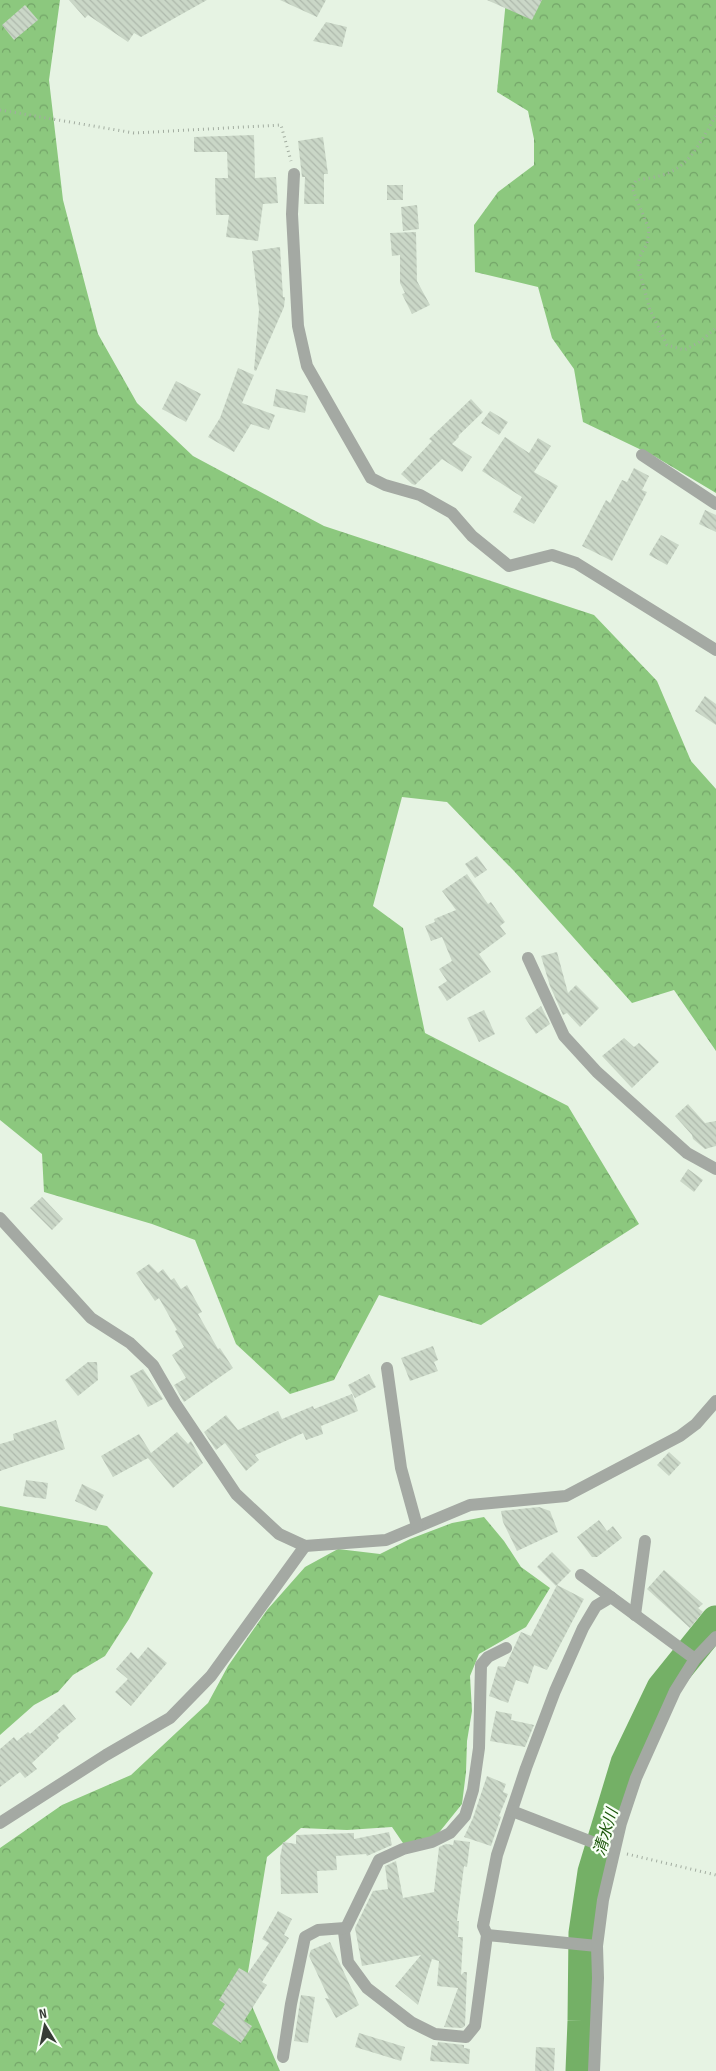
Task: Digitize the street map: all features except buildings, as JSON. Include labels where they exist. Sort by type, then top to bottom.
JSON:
[{"type":"street","points":[[294,174],[292,214],[298,326],[307,366],[371,478],[385,485],[420,495],[452,513],[472,536],[509,566],[552,555],[576,562],[716,650]]},
{"type":"street","points":[[642,454],[716,504]]},
{"type":"street","points":[[528,958],[564,1036],[597,1072],[687,1153],[716,1169]]},
{"type":"street","points":[[0,1218],[91,1318],[130,1343],[153,1365],[175,1403],[236,1494],[279,1534],[305,1546],[386,1540],[470,1505],[566,1496],[680,1436],[696,1424],[716,1401]]},
{"type":"street","points":[[387,1368],[401,1468],[417,1526]]},
{"type":"street","points":[[635,1615],[645,1541]]},
{"type":"street","points":[[0,1823],[106,1755],[170,1718],[211,1676],[305,1546]]},
{"type":"street","points":[[581,1575],[695,1659]]},
{"type":"street","points":[[506,1648],[488,1657],[481,1665],[479,1748],[473,1790],[465,1816],[450,1834],[432,1842],[402,1849],[379,1860],[344,1932],[348,1962],[367,1988],[411,2022],[435,2034],[466,2037],[475,2026],[487,1935],[483,1926],[484,1917],[497,1855],[526,1768],[552,1700],[583,1628],[596,1606],[611,1597]]},
{"type":"street","points":[[594,2071],[598,1978],[597,1946],[603,1900],[613,1850],[643,1763],[675,1691],[695,1659],[716,1637]]},
{"type":"street","points":[[512,1811],[613,1850]]},
{"type":"street","points":[[283,2057],[291,2004],[305,1937],[318,1930],[345,1928]]},
{"type":"street","points":[[487,1935],[597,1946]]},
{"type":"path","points":[[0,110],[134,133],[281,125],[294,174]]},
{"type":"path","points":[[716,116],[692,156],[677,170],[658,177],[636,180],[632,188],[650,229],[647,244],[640,256],[638,266],[650,310],[667,345],[684,350],[698,343],[716,328]]},
{"type":"path","points":[[613,1850],[716,1875]]},
{"type":"green space","points":[[0,0],[60,0],[49,80],[63,200],[98,334],[137,403],[193,456],[324,526],[594,615],[657,681],[691,761],[716,789],[716,1051],[674,990],[632,1003],[514,871],[447,802],[402,797],[373,906],[403,928],[425,1033],[568,1106],[639,1224],[481,1325],[379,1295],[334,1380],[290,1394],[236,1344],[195,1240],[152,1224],[44,1192],[42,1154],[0,1120]]},
{"type":"green space","points":[[506,0],[716,0],[716,493],[654,456],[583,422],[574,369],[552,338],[538,287],[475,272],[474,225],[498,192],[534,165],[534,139],[528,111],[497,92]]},
{"type":"green space","points":[[0,1506],[107,1526],[153,1573],[129,1619],[105,1656],[73,1675],[58,1692],[34,1705],[0,1735]]},
{"type":"green space","points":[[484,1517],[504,1541],[521,1567],[550,1588],[526,1627],[479,1654],[470,1676],[472,1711],[467,1741],[462,1804],[437,1835],[405,1846],[392,1827],[347,1830],[301,1828],[267,1857],[245,1990],[280,2071],[0,2071],[0,1848],[62,1805],[131,1775],[208,1703],[228,1666],[267,1610],[305,1567],[338,1549],[380,1554],[410,1539],[452,1523]]},
{"type":"waterway","name":"清水川","points":[[581,2071],[584,1933],[593,1872],[626,1763],[662,1688],[716,1621]]}]
